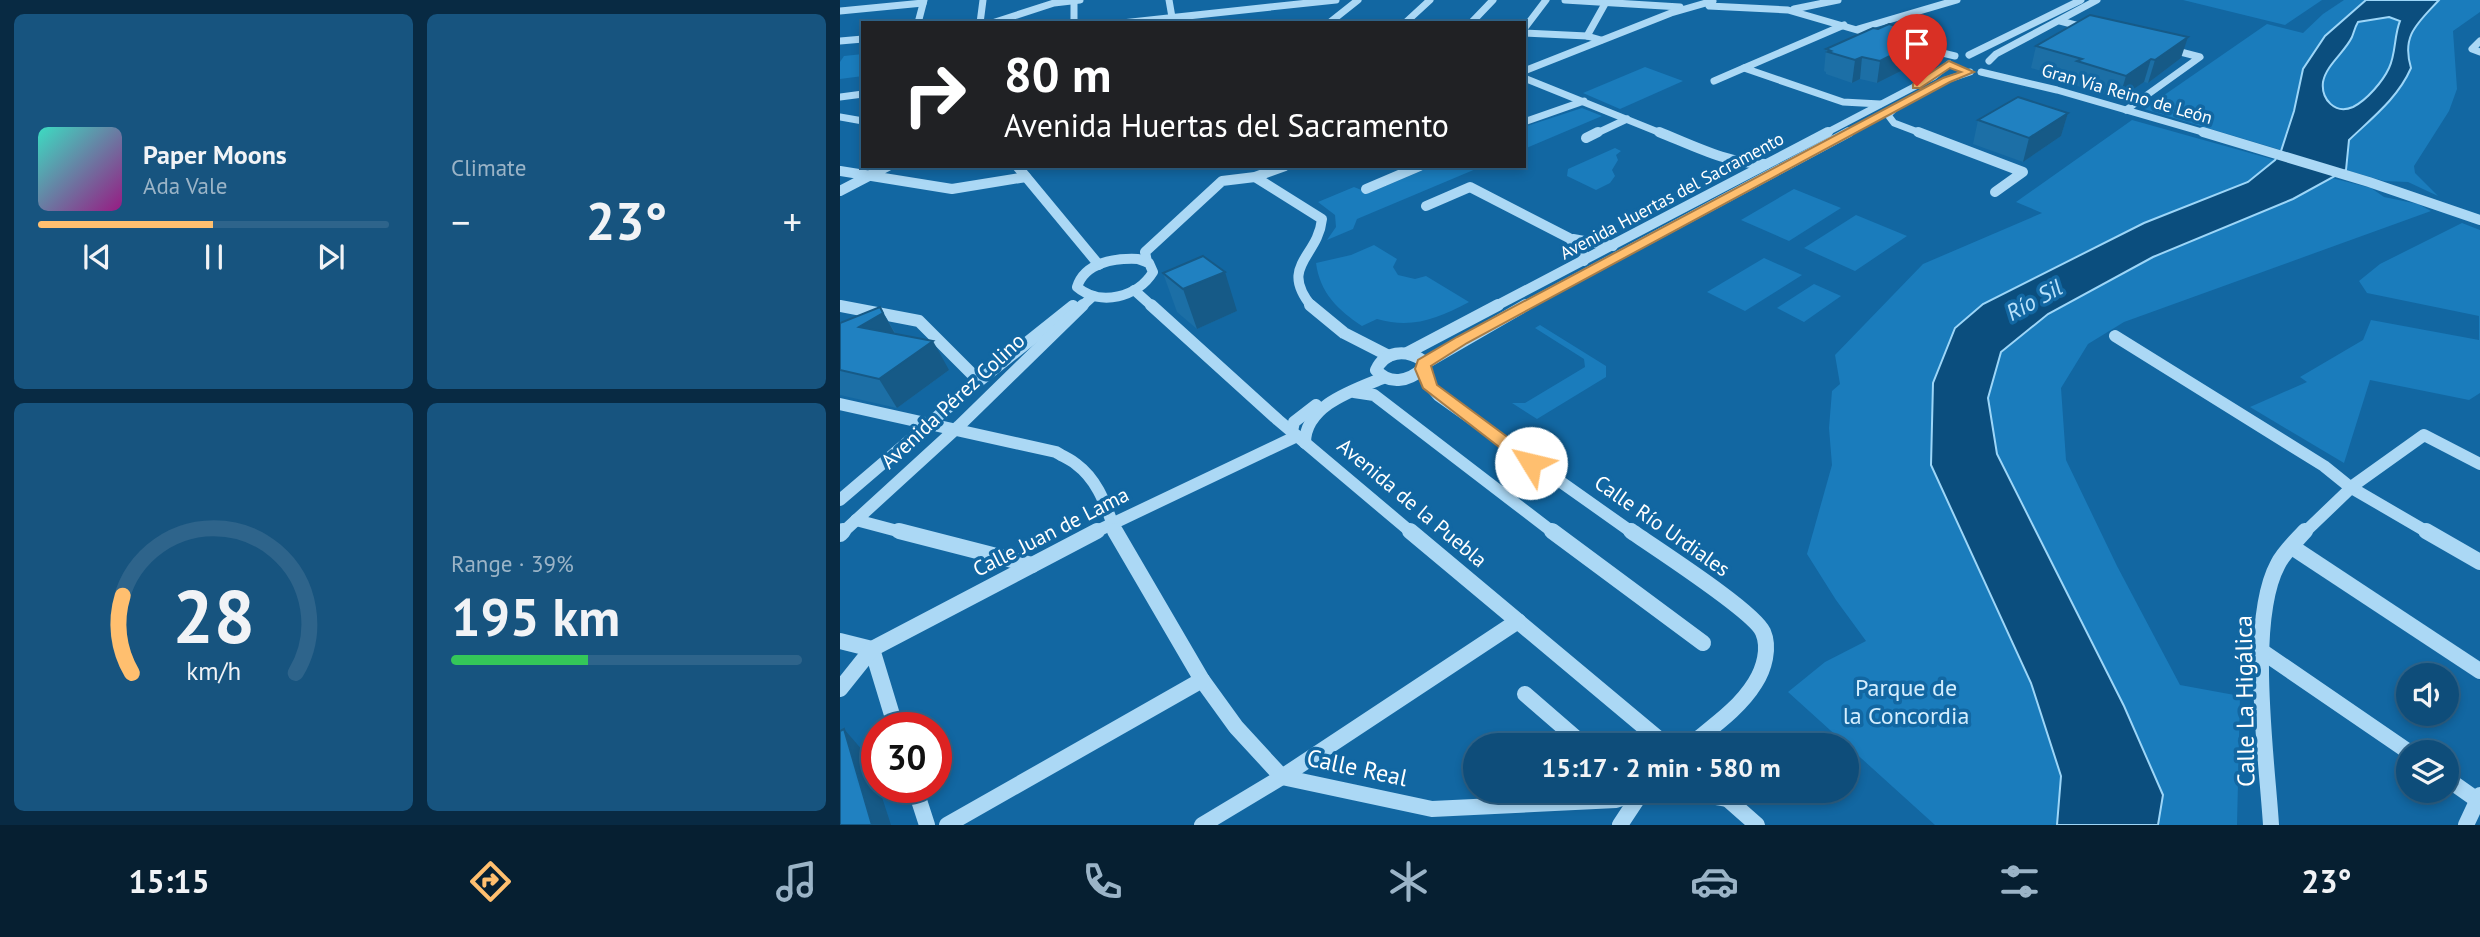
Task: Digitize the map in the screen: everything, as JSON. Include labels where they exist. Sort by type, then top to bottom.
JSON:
[{"type":"street","points":[[980,21],[983,0]]},
{"type":"street","points":[[1169,0],[1172,20],[1297,2],[1336,0]]},
{"type":"street","points":[[1332,21],[1358,0]]},
{"type":"street","points":[[1407,21],[1430,0]]},
{"type":"street","points":[[1473,21],[1493,0]]},
{"type":"street","points":[[1526,28],[1546,0]]},
{"type":"street","points":[[1565,0],[1668,9],[1720,2],[1788,10],[1886,38]]},
{"type":"street","points":[[1788,10],[1838,0]]},
{"type":"street","points":[[1858,29],[1957,0]]},
{"type":"street","points":[[1898,42],[1955,56],[1969,55],[2081,0]]},
{"type":"street","points":[[1924,50],[1970,72],[1981,72],[1996,54],[2097,0]]},
{"type":"street","points":[[840,11],[923,1],[918,21]]},
{"type":"street","points":[[998,21],[1053,1],[1077,1],[1074,21]]},
{"type":"street","points":[[1587,36],[1606,2]]},
{"type":"street","points":[[1687,8],[1720,2]]},
{"type":"street","points":[[1526,70],[1668,9]]},
{"type":"street","points":[[2060,21],[2095,30]]},
{"type":"street","points":[[1714,81],[1844,25]]},
{"type":"street","points":[[1526,31],[1587,36],[1601,40]]},
{"type":"street","points":[[840,41],[861,38]]},
{"type":"street","points":[[2480,41],[2472,48],[2480,52]]},
{"type":"street","points":[[2126,110],[2200,57],[2160,46]]},
{"type":"street","name":"Gran Vía Reino de León","points":[[1969,55],[2019,79]]},
{"type":"street","name":"Avenida Huertas del Sacramento","points":[[1389,356],[1407,353],[1858,117],[1933,77],[1955,56]]},
{"type":"street","points":[[1744,68],[1843,102],[1856,111],[1858,117]]},
{"type":"street","name":"Avenida Huertas del Sacramento","points":[[1382,376],[1406,380],[1470,336],[1946,80],[1970,72]]},
{"type":"street","name":"Gran Vía Reino de León","points":[[1981,72],[2019,79],[2226,139],[2384,186],[2480,220]]},
{"type":"street","points":[[1526,79],[1727,159],[1748,164],[1768,164]]},
{"type":"street","points":[[840,97],[861,94]]},
{"type":"street","points":[[1526,121],[1573,97]]},
{"type":"street","points":[[1545,113],[1584,102]]},
{"type":"street","points":[[1843,102],[1883,103]]},
{"type":"street","points":[[1893,110],[1889,118],[1902,126],[2023,172],[1995,192]]},
{"type":"street","points":[[840,117],[861,121]]},
{"type":"street","points":[[1586,138],[1627,119]]},
{"type":"street","points":[[1861,127],[1902,126]]},
{"type":"street","points":[[1727,159],[1742,178]]},
{"type":"street","points":[[840,191],[884,168]]},
{"type":"street","points":[[1019,168],[1099,265]]},
{"type":"street","points":[[1236,168],[1230,174],[1236,177]]},
{"type":"street","points":[[1147,262],[1144,252],[1222,181],[1236,177],[1255,177],[1279,168]]},
{"type":"street","points":[[1366,189],[1415,168]]},
{"type":"street","points":[[840,171],[963,189],[1026,177]]},
{"type":"street","points":[[1255,177],[1322,219],[1322,228],[1298,268],[1298,287],[1310,307],[1349,336],[1389,356],[1380,362],[1382,402]]},
{"type":"street","points":[[1426,206],[1470,187],[1569,239],[1583,252],[1584,261]]},
{"type":"street","points":[[1569,239],[1614,246]]},
{"type":"street","points":[[1124,259],[1147,262],[1152,266],[1151,277],[1134,290],[1115,296],[1090,296],[1079,290],[1079,280],[1099,265],[1124,259]]},
{"type":"street","name":"Avenida de la Puebla","points":[[1134,290],[1298,437],[1652,733]]},
{"type":"street","name":"Avenida Pérez Colino","points":[[840,500],[978,381],[1090,296]]},
{"type":"street","name":"Avenida Pérez Colino","points":[[840,534],[956,429],[1090,296]]},
{"type":"street","points":[[840,306],[919,321],[978,381]]},
{"type":"street","points":[[850,325],[870,312]]},
{"type":"street","points":[[2115,336],[2324,466],[2350,486],[2480,562]]},
{"type":"street","points":[[1407,353],[1419,356],[1423,366]]},
{"type":"street","name":"Calle Río Urdiales","points":[[1423,366],[1431,388],[1438,395],[1746,612],[1764,631],[1765,649],[1760,677],[1736,706],[1704,733]]},
{"type":"street","points":[[1382,376],[1308,420],[1304,437],[1298,437],[1294,422],[1300,415],[1382,376]]},
{"type":"street","points":[[1354,392],[1367,392],[1382,402],[1703,643]]},
{"type":"street","points":[[840,404],[956,429]]},
{"type":"street","points":[[840,415],[854,407]]},
{"type":"street","name":"Calle Real","points":[[956,429],[1056,452],[1089,478],[1113,522],[1114,530],[1202,680],[1236,727],[1282,777],[1432,809],[1555,803]]},
{"type":"street","name":"Calle La Higálica","points":[[2271,825],[2263,652],[2268,587],[2278,563],[2318,514],[2350,486],[2424,435],[2480,464]]},
{"type":"street","name":"Calle Juan de Lama","points":[[840,689],[872,649],[1113,522],[1298,437]]},
{"type":"street","points":[[856,520],[1032,565]]},
{"type":"street","points":[[2291,547],[2480,671]]},
{"type":"street","points":[[1202,825],[1282,777],[1518,621]]},
{"type":"street","points":[[840,641],[872,649],[891,712]]},
{"type":"street","points":[[2263,652],[2396,743]]},
{"type":"street","points":[[947,825],[1202,680]]},
{"type":"street","points":[[1525,694],[1570,733]]},
{"type":"street","points":[[2459,786],[2479,799],[2466,825]]},
{"type":"street","points":[[920,803],[927,825]]},
{"type":"street","points":[[1620,825],[1634,803]]},
{"type":"street","points":[[1732,803],[1757,825]]},
{"type":"green space","points":[[2183,0],[2322,0],[2285,25]]},
{"type":"green space","points":[[2344,0],[2366,0],[2325,36],[2281,150],[2144,109],[2267,24],[2303,33],[2323,14]]},
{"type":"green space","points":[[2439,0],[2480,0],[2480,12],[2453,31],[2457,89],[2449,111],[2414,166],[2415,173],[2438,196],[2408,182],[2384,181],[2346,170],[2349,140],[2384,107],[2406,79],[2411,68],[2408,47],[2413,30]]},
{"type":"green space","points":[[2389,17],[2400,20],[2393,57],[2386,73],[2374,90],[2353,107],[2340,109],[2330,104],[2324,94],[2325,76],[2349,43],[2358,22]]},
{"type":"green space","points":[[861,54],[861,76],[840,79],[840,62],[844,56]]},
{"type":"green space","points":[[1645,67],[1683,81],[1620,109],[1583,93]]},
{"type":"green space","points":[[1582,108],[1602,116],[1526,148],[1526,126]]},
{"type":"green space","name":"Parque de la Concordia","points":[[2132,120],[2275,160],[2248,182],[2144,223],[1983,304],[1931,465],[2031,683],[2061,776],[2057,825],[1935,825],[1859,756],[1859,733],[1833,733],[1788,692],[1825,662],[1866,641],[1807,554],[1832,465],[1829,428],[1832,391],[1840,384],[1835,355],[1923,264],[2042,213],[2016,202]]},
{"type":"green space","points":[[1615,148],[1621,151],[1616,155],[1618,160],[1612,170],[1615,176],[1610,183],[1596,190],[1567,176],[1568,169]]},
{"type":"green space","points":[[1428,168],[1478,168],[1357,219],[1353,229],[1327,240],[1336,227],[1335,215],[1318,202],[1354,187],[1369,193]]},
{"type":"green space","points":[[2332,178],[2371,188],[2384,197],[2418,204],[2431,211],[2124,322],[2088,344],[2061,388],[2066,460],[2117,566],[2180,685],[2240,696],[2237,825],[2158,825],[2163,795],[2124,706],[1997,454],[1988,398],[2001,352],[2048,314],[2153,257],[2293,199]]},
{"type":"green space","points":[[1794,189],[1841,208],[1789,241],[1741,220]]},
{"type":"green space","points":[[1856,215],[1907,236],[1855,271],[1804,248]]},
{"type":"green space","points":[[2462,223],[2480,230],[2480,393],[2469,400],[2370,380],[2344,463],[2250,407],[2307,382],[2300,377],[2363,340],[2371,320],[2479,340],[2479,316],[2367,293],[2359,281],[2380,264]]},
{"type":"green space","points":[[1374,245],[1397,259],[1393,267],[1398,275],[1415,279],[1426,276],[1469,302],[1424,321],[1402,323],[1377,319],[1362,326],[1345,314],[1326,292],[1316,263],[1351,255]]},
{"type":"green space","points":[[1764,258],[1802,275],[1745,311],[1707,292]]},
{"type":"green space","points":[[1814,284],[1841,296],[1804,322],[1777,308]]},
{"type":"green space","points":[[1540,325],[1606,366],[1606,377],[1537,419],[1512,403],[1525,403],[1585,367],[1584,359],[1535,328]]},
{"type":"water","name":"Río Sil","points":[[2366,0],[2439,0],[2413,30],[2408,47],[2411,68],[2406,79],[2384,107],[2349,140],[2346,170],[2293,199],[2153,257],[2048,314],[2001,352],[1988,398],[1997,454],[2124,706],[2163,795],[2158,825],[2057,825],[2061,776],[2031,683],[1931,465],[1933,383],[1955,328],[1983,304],[2144,223],[2248,182],[2275,160],[2281,151],[2294,111],[2303,69],[2325,36]],"holes":[[[2389,17],[2400,21],[2391,63],[2379,84],[2353,107],[2340,109],[2330,104],[2324,94],[2325,76],[2349,43],[2358,22]]]},
{"type":"building","points":[[2090,15],[2188,37],[2126,76],[2077,61],[2082,59],[2036,46]]},
{"type":"building","points":[[1889,24],[1915,32],[1907,36],[1922,40],[1880,61],[1862,57],[1855,60],[1826,49],[1873,28],[1878,29]]},
{"type":"building","points":[[2018,97],[2068,113],[2029,138],[1978,120]]},
{"type":"building","points":[[1203,256],[1225,272],[1183,289],[1163,273]]},
{"type":"building","points":[[880,307],[883,313],[859,327],[933,341],[879,379],[840,370],[840,323]]},
{"type":"building","points":[[844,729],[861,787],[861,803],[866,803],[872,825],[840,825],[840,731]]},
{"type":"route","points":[[1531,463],[1438,395],[1431,388],[1422,369],[1424,363],[1462,340],[1946,80],[1970,72],[1949,64],[1917,86]]}]
